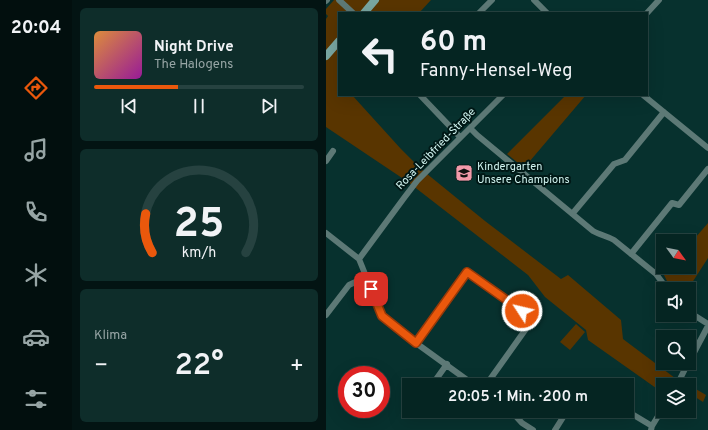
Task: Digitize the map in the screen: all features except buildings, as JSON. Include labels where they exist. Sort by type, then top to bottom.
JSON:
[{"type":"main road","points":[[365,12],[375,0]]},
{"type":"main road","points":[[326,56],[338,43]]},
{"type":"street","points":[[340,0],[352,12]]},
{"type":"street","points":[[480,12],[492,0]]},
{"type":"street","points":[[534,0],[546,12]]},
{"type":"street","points":[[648,12],[659,0]]},
{"type":"street","points":[[421,96],[460,137]]},
{"type":"street","name":"Rosa-Leibfried-Straße","points":[[359,258],[417,181],[502,96]]},
{"type":"street","points":[[644,96],[708,148]]},
{"type":"street","points":[[573,214],[614,164],[624,160],[664,112]]},
{"type":"street","points":[[470,128],[476,135],[599,235],[609,237],[656,274],[662,282]]},
{"type":"street","points":[[326,160],[333,151]]},
{"type":"street","points":[[630,254],[672,204],[679,205],[708,169]]},
{"type":"street","points":[[326,233],[359,258],[382,316],[416,343],[465,378]]},
{"type":"street","points":[[416,343],[467,272],[533,319],[491,378]]},
{"type":"street","points":[[326,315],[349,285],[366,276]]},
{"type":"street","points":[[696,317],[708,325],[696,348]]},
{"type":"street","points":[[437,378],[447,364]]},
{"type":"street","points":[[634,416],[652,428],[658,418]]},
{"type":"street","points":[[517,418],[533,430]]},
{"type":"street","points":[[555,430],[563,418]]},
{"type":"shaded area","points":[[334,0],[431,0],[420,12],[338,12],[338,96],[353,96],[421,169],[485,221],[561,279],[568,275],[621,320],[623,339],[656,364],[656,370],[664,370],[675,378],[656,378],[656,388],[588,340],[586,330],[545,297],[528,275],[408,182],[326,127],[326,19],[328,16],[326,14],[326,9]]},
{"type":"shaded area","points":[[565,96],[585,96],[524,168],[507,154]]},
{"type":"shaded area","points":[[708,223],[708,258],[693,282],[668,282],[665,274],[696,274],[696,237]]},
{"type":"shaded area","points":[[576,324],[585,332],[570,350],[560,342]]},
{"type":"shaded area","points":[[696,389],[706,395],[703,402],[696,398]]},
{"type":"place","name":"Kindergarten Unsere Champions","points":[[464,173]]},
{"type":"route","points":[[371,289],[382,316],[416,343],[467,272],[522,311]]}]
